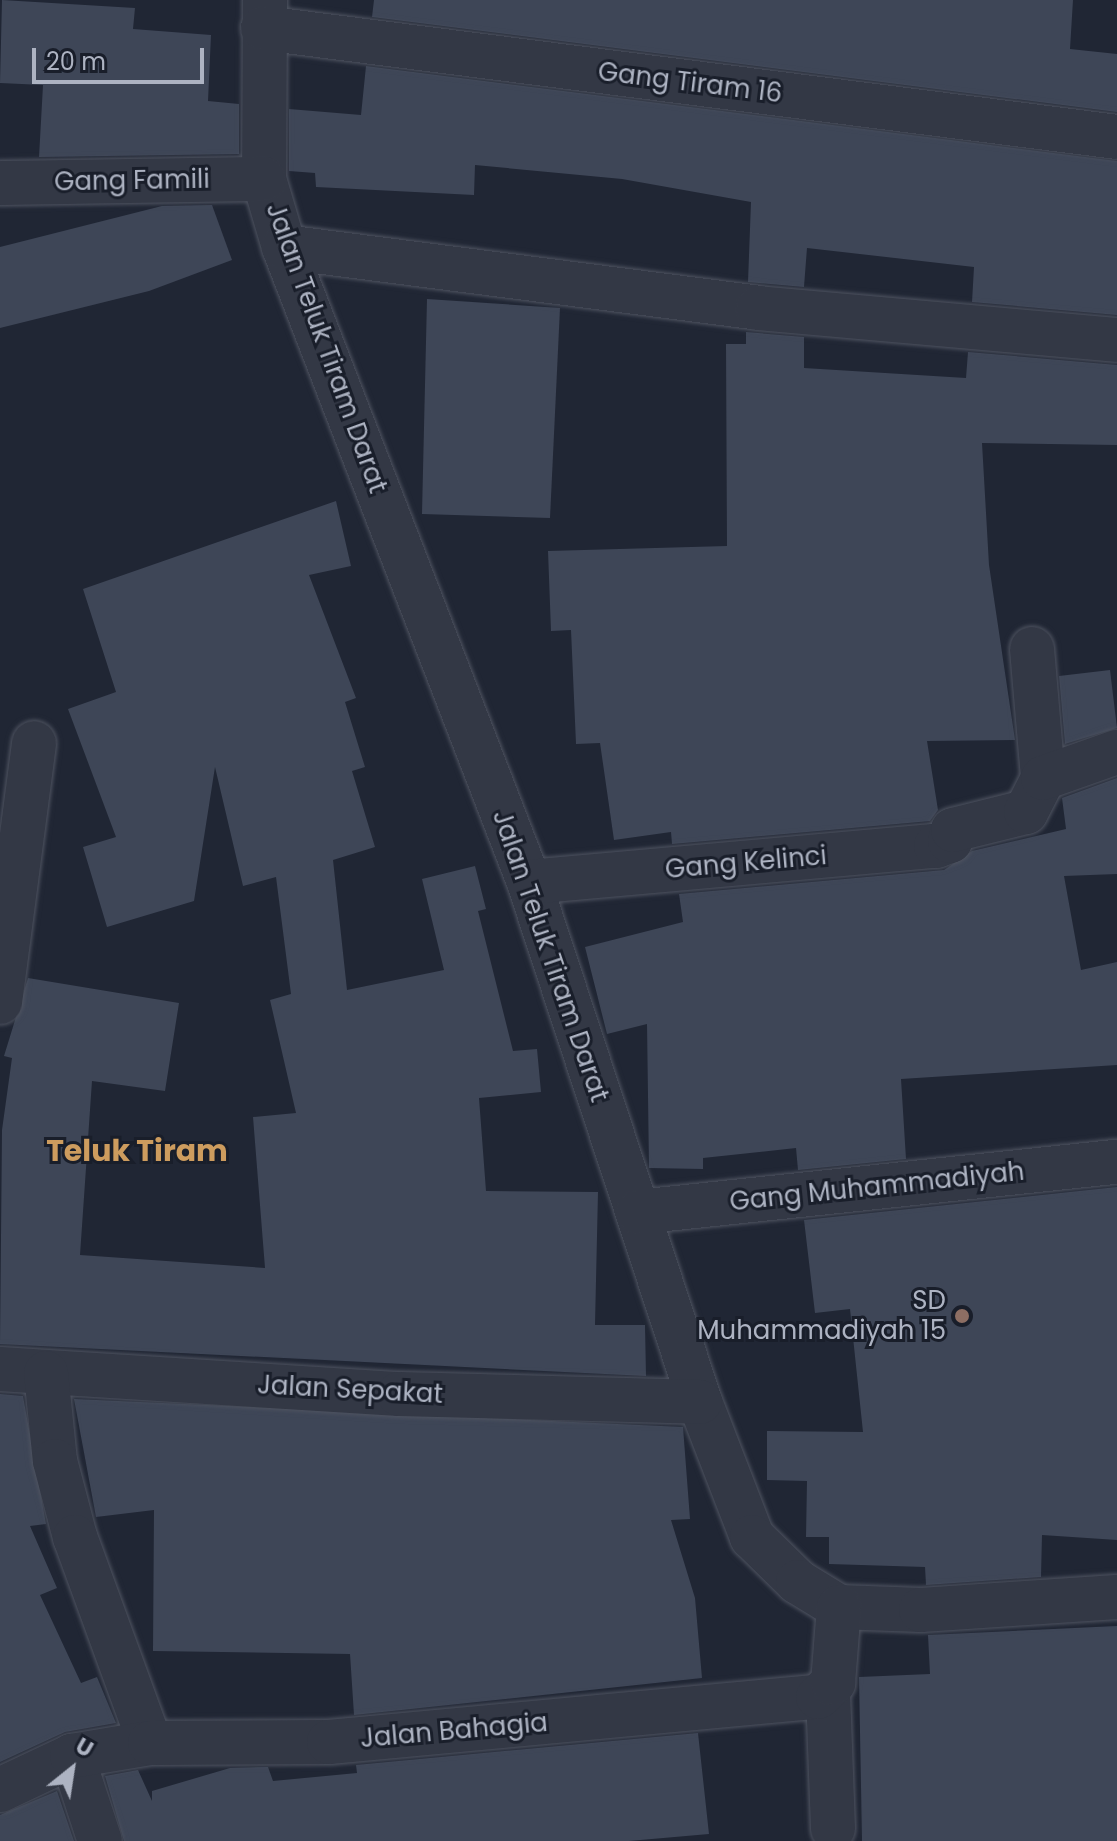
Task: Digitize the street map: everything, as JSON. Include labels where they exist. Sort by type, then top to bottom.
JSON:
[{"type":"street","name":"Gang Tiram 16","points":[[264,14],[1117,137]]},
{"type":"street","name":"Jalan Teluk Tiram Darat","points":[[264,14],[264,179],[284,247],[529,882],[700,1402],[752,1537],[798,1582],[839,1607],[921,1610],[1117,1597]]},
{"type":"street","name":"Gang Famili","points":[[0,183],[264,179]]},
{"type":"street","points":[[284,247],[758,308],[1117,340]]},
{"type":"street","points":[[1032,649],[1043,778],[1117,752]]},
{"type":"street","points":[[0,1002],[34,743]]},
{"type":"street","name":"Gang Kelinci","points":[[529,882],[936,846],[950,841],[953,830],[1026,812],[1043,778]]},
{"type":"street","name":"Gang Muhammadiyah","points":[[638,1212],[1117,1162]]},
{"type":"street","name":"Jalan Sepakat","points":[[0,1369],[399,1394],[700,1402]]},
{"type":"street","points":[[46,1373],[55,1461],[75,1537],[150,1743]]},
{"type":"street","points":[[833,1829],[828,1692],[839,1607]]},
{"type":"street","name":"Jalan Bahagia","points":[[0,1790],[72,1756],[150,1743],[329,1742],[828,1692]]},
{"type":"street","points":[[72,1756],[100,1841]]},
{"type":"building","points":[[2,0],[135,8],[133,29],[211,35],[208,101],[239,104],[239,154],[39,157],[43,85],[0,83]]},
{"type":"building","points":[[374,0],[1073,0],[1070,49],[1117,54],[1117,112],[372,17]]},
{"type":"building","points":[[366,66],[1117,161],[1117,315],[972,302],[974,267],[807,248],[804,287],[748,282],[751,202],[622,179],[475,165],[474,195],[316,187],[315,173],[289,171],[289,109],[361,115]]},
{"type":"building","points":[[212,205],[232,260],[149,291],[0,328],[0,247],[162,206]]},
{"type":"building","points":[[427,299],[560,308],[550,518],[422,514]]},
{"type":"building","points":[[746,332],[804,337],[804,368],[966,378],[968,352],[1117,365],[1117,445],[982,443],[989,565],[1015,740],[927,741],[938,810],[930,821],[672,844],[671,832],[614,840],[600,743],[576,744],[571,630],[551,631],[548,551],[727,546],[726,344],[746,344]]},
{"type":"building","points":[[336,501],[351,566],[309,575],[356,698],[345,702],[365,767],[352,771],[375,847],[333,860],[347,990],[444,970],[422,879],[475,866],[486,909],[478,911],[513,1051],[537,1049],[541,1092],[479,1098],[486,1191],[598,1192],[595,1325],[645,1325],[646,1376],[0,1344],[2,1130],[12,1058],[4,1056],[28,978],[179,1003],[165,1091],[92,1081],[80,1255],[265,1268],[253,1117],[296,1113],[270,1000],[291,994],[276,877],[243,886],[215,767],[194,901],[107,927],[83,847],[116,837],[68,709],[116,692],[83,589]]},
{"type":"building","points":[[1110,670],[1117,728],[1065,744],[1059,676]]},
{"type":"building","points":[[1117,778],[1117,874],[1064,876],[1081,970],[1117,962],[1117,1065],[901,1079],[906,1159],[798,1170],[796,1148],[703,1158],[703,1169],[649,1168],[647,1024],[607,1034],[585,947],[683,922],[679,894],[944,870],[972,851],[1066,829],[1062,798]]},
{"type":"building","name":"SD Muhammadiyah 15","points":[[1117,1187],[1117,1540],[1042,1535],[1041,1577],[926,1585],[925,1567],[829,1564],[829,1537],[806,1537],[807,1481],[767,1480],[767,1431],[863,1432],[850,1309],[815,1313],[804,1220]]},
{"type":"building","points":[[0,1394],[23,1396],[46,1524],[30,1526],[57,1588],[40,1595],[81,1683],[97,1677],[116,1723],[65,1732],[0,1762]]},
{"type":"building","points":[[74,1399],[683,1427],[690,1519],[671,1520],[695,1598],[702,1678],[354,1715],[350,1654],[153,1651],[154,1510],[96,1517]]},
{"type":"building","points":[[1117,1626],[1117,1841],[862,1841],[859,1677],[930,1674],[928,1635]]},
{"type":"building","points":[[698,1733],[709,1834],[629,1841],[124,1841],[105,1776],[138,1770],[152,1801],[152,1791],[230,1768],[268,1767],[273,1781],[357,1773],[356,1765]]},
{"type":"building","points":[[57,1791],[74,1841],[0,1841],[0,1815]]},
{"type":"place","name":"SD Muhammadiyah 15","points":[[962,1316]]},
{"type":"district","name":"Teluk Tiram","points":[[137,1151]]}]
